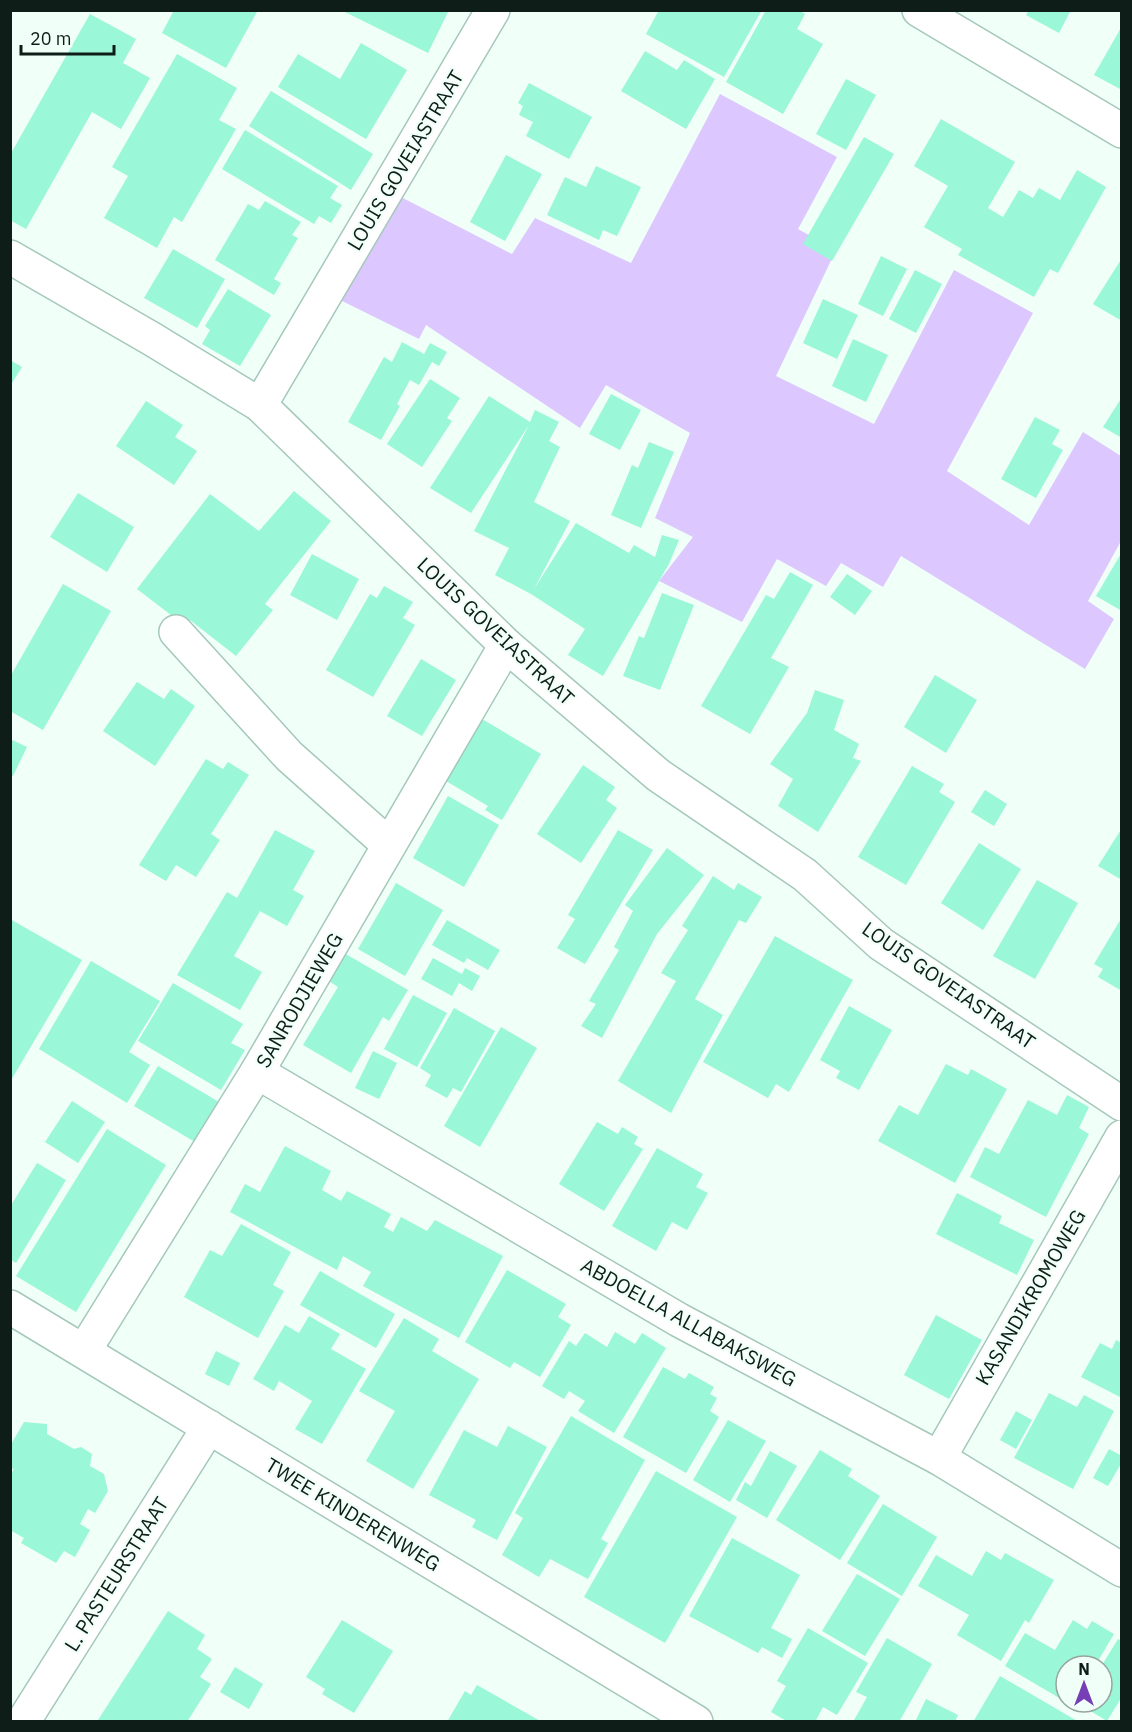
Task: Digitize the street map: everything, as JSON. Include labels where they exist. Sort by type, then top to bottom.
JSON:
[{"type":"street","name":"LOUIS GOVEIASTRAAT","points":[[493,10],[260,405],[506,645],[658,775],[805,875],[881,944],[1122,1104]]},
{"type":"street","points":[[919,10],[1122,131]]},
{"type":"street","points":[[10,257],[260,405]]},
{"type":"street","points":[[176,632],[289,756],[390,845]]},
{"type":"street","name":"SANRODJIEWEG","points":[[84,1351],[257,1072],[506,645]]},
{"type":"street","name":"ABDOELLA ALLABAKSWEG","points":[[257,1072],[679,1320],[939,1458],[1122,1570]]},
{"type":"street","name":"KASANDIKROMOWEG","points":[[939,1458],[1122,1137]]},
{"type":"street","name":"TWEE KINDERENWEG","points":[[10,1307],[696,1722]]},
{"type":"street","name":"L. PASTEURSTRAAT","points":[[23,1722],[209,1427]]},
{"type":"shaded area","points":[[720,94],[837,157],[798,229],[836,250],[776,376],[874,424],[954,270],[1033,313],[947,471],[1029,525],[1083,432],[1121,456],[1121,541],[1088,601],[1114,619],[1085,669],[901,556],[883,587],[841,563],[826,586],[777,559],[742,622],[659,581],[693,537],[655,518],[690,433],[606,385],[580,428],[426,325],[419,339],[336,298],[397,195],[512,254],[535,218],[631,263]]},
{"type":"building","points":[[174,10],[258,10],[226,68],[162,33]]},
{"type":"building","points":[[346,10],[449,10],[428,53],[345,12]]},
{"type":"building","points":[[659,10],[762,10],[724,77],[646,34]]},
{"type":"building","points":[[766,10],[799,10],[805,14],[797,29],[823,44],[783,114],[726,82]]},
{"type":"building","points":[[1029,10],[1071,10],[1059,33],[1026,15]]},
{"type":"building","points":[[90,14],[136,39],[123,63],[150,78],[121,129],[92,112],[26,229],[10,220],[10,155]]},
{"type":"building","points":[[1122,26],[1122,90],[1094,75]]},
{"type":"building","points":[[361,43],[407,70],[366,139],[278,87],[298,54],[340,79]]},
{"type":"building","points":[[645,51],[677,70],[684,60],[715,79],[686,129],[621,91]]},
{"type":"building","points":[[177,54],[237,88],[219,120],[236,129],[182,222],[174,217],[157,248],[104,218],[128,176],[112,167]]},
{"type":"building","points":[[846,79],[876,95],[846,150],[816,134]]},
{"type":"building","points":[[529,83],[592,117],[569,159],[526,136],[533,122],[519,115],[523,106],[518,103]]},
{"type":"building","points":[[271,91],[373,154],[351,190],[249,126]]},
{"type":"building","points":[[941,119],[1015,162],[988,208],[1003,217],[1019,190],[1033,198],[1039,188],[1060,200],[1077,170],[1106,187],[1058,273],[1050,269],[1034,297],[958,255],[962,249],[924,227],[948,186],[914,166]]},
{"type":"building","points":[[245,130],[338,186],[330,198],[342,205],[331,223],[319,216],[314,224],[222,169]]},
{"type":"building","points":[[864,137],[894,154],[832,261],[803,244]]},
{"type":"building","points":[[506,155],[542,174],[505,241],[470,222]]},
{"type":"building","points":[[596,166],[641,187],[617,236],[603,230],[599,240],[547,215],[565,177],[586,187]]},
{"type":"building","points":[[265,201],[301,222],[292,235],[298,238],[274,279],[281,283],[274,295],[215,260],[248,204],[259,210]]},
{"type":"building","points":[[173,249],[225,279],[197,328],[144,298]]},
{"type":"building","points":[[881,256],[907,269],[883,316],[858,304]]},
{"type":"building","points":[[1122,258],[1122,321],[1093,304]]},
{"type":"building","points":[[915,270],[942,284],[916,333],[889,319]]},
{"type":"building","points":[[228,289],[271,315],[240,366],[202,344],[210,330],[205,326]]},
{"type":"building","points":[[823,299],[858,315],[837,359],[803,343]]},
{"type":"building","points":[[853,339],[888,355],[866,402],[832,386]]},
{"type":"building","points":[[402,342],[424,354],[430,343],[447,352],[439,366],[432,362],[419,385],[410,380],[397,404],[400,406],[381,440],[348,422],[384,357],[392,362]]},
{"type":"building","points":[[10,360],[22,367],[10,386]]},
{"type":"building","points":[[430,379],[460,398],[447,418],[452,421],[422,467],[387,444]]},
{"type":"building","points":[[611,394],[641,410],[620,450],[589,434]]},
{"type":"building","points":[[489,396],[530,422],[535,410],[559,422],[549,441],[560,447],[534,502],[570,521],[534,589],[576,523],[629,553],[634,545],[655,557],[662,535],[679,540],[669,564],[603,676],[568,655],[585,629],[531,594],[495,575],[509,548],[474,531],[529,425],[471,513],[430,488]]},
{"type":"building","points":[[1122,397],[1122,438],[1103,427]]},
{"type":"building","points":[[146,401],[183,425],[175,437],[197,451],[174,485],[116,446]]},
{"type":"building","points":[[1035,417],[1060,430],[1052,444],[1063,450],[1036,498],[1001,479]]},
{"type":"building","points":[[649,442],[674,452],[641,528],[611,515],[632,465],[638,468]]},
{"type":"building","points":[[294,491],[331,521],[265,604],[273,610],[236,656],[190,620],[184,625],[137,589],[210,494],[259,531]]},
{"type":"building","points":[[78,493],[134,527],[107,572],[50,537]]},
{"type":"building","points":[[1122,552],[1122,611],[1096,596]]},
{"type":"building","points":[[312,554],[359,579],[337,620],[290,595]]},
{"type":"building","points":[[790,572],[813,585],[771,658],[789,667],[750,734],[701,706],[766,595],[774,599]]},
{"type":"building","points":[[847,574],[872,591],[855,615],[830,597]]},
{"type":"building","points":[[63,584],[111,611],[43,730],[10,711],[10,677]]},
{"type":"building","points":[[384,586],[413,602],[403,618],[415,625],[373,697],[326,670],[370,594],[377,598]]},
{"type":"building","points":[[662,593],[694,605],[660,690],[623,676],[639,636],[644,638]]},
{"type":"building","points":[[421,659],[456,680],[422,736],[387,716]]},
{"type":"building","points":[[935,675],[977,700],[946,753],[904,727]]},
{"type":"building","points":[[137,682],[164,699],[171,689],[195,706],[155,766],[103,731]]},
{"type":"building","points":[[815,690],[844,700],[834,730],[859,744],[853,758],[861,761],[818,832],[778,806],[793,779],[770,764],[807,713]]},
{"type":"building","points":[[482,719],[541,754],[502,820],[485,810],[488,806],[446,781]]},
{"type":"building","points":[[10,739],[27,747],[13,776],[10,775]]},
{"type":"building","points":[[206,759],[223,769],[228,762],[249,775],[211,834],[220,840],[196,877],[176,865],[166,881],[139,865]]},
{"type":"building","points":[[583,765],[615,787],[606,800],[617,808],[581,863],[537,834]]},
{"type":"building","points":[[912,766],[944,784],[939,792],[955,802],[906,885],[858,857]]},
{"type":"building","points":[[985,790],[1007,804],[994,826],[971,812]]},
{"type":"building","points":[[448,796],[499,825],[464,887],[413,858]]},
{"type":"building","points":[[1122,828],[1122,880],[1098,866]]},
{"type":"building","points":[[275,830],[315,851],[293,890],[304,896],[287,926],[260,911],[234,956],[262,972],[240,1010],[177,975],[227,892],[237,898]]},
{"type":"building","points":[[618,830],[653,850],[585,964],[557,948],[575,919],[568,915]]},
{"type":"building","points":[[979,843],[1021,869],[983,930],[941,903]]},
{"type":"building","points":[[667,848],[704,875],[657,934],[602,1038],[581,1026],[596,1004],[589,1001],[619,950],[614,947],[633,911],[625,905]]},
{"type":"building","points":[[713,876],[734,890],[738,883],[762,897],[746,923],[739,920],[695,999],[723,1015],[671,1113],[618,1081],[676,981],[661,973],[688,930],[682,926]]},
{"type":"building","points":[[1037,880],[1078,903],[1035,979],[993,956]]},
{"type":"building","points":[[396,883],[443,910],[405,976],[358,949]]},
{"type":"building","points":[[1122,917],[1122,991],[1098,977],[1103,969],[1094,964]]},
{"type":"building","points":[[10,919],[82,960],[10,1082]]},
{"type":"building","points":[[447,920],[500,950],[488,970],[467,958],[464,963],[432,945]]},
{"type":"building","points":[[775,936],[853,980],[789,1092],[776,1084],[768,1098],[703,1062]]},
{"type":"building","points":[[344,953],[408,990],[389,1021],[383,1017],[351,1073],[303,1045],[338,987],[329,981]]},
{"type":"building","points":[[433,958],[462,974],[465,968],[480,976],[472,991],[459,983],[452,996],[421,979]]},
{"type":"building","points":[[91,961],[160,1001],[129,1052],[150,1065],[127,1103],[39,1049]]},
{"type":"building","points":[[173,983],[243,1024],[231,1043],[245,1050],[221,1090],[138,1041]]},
{"type":"building","points":[[413,995],[447,1013],[417,1067],[384,1049]]},
{"type":"building","points":[[849,1006],[892,1030],[859,1090],[836,1078],[840,1071],[820,1060]]},
{"type":"building","points":[[454,1008],[495,1031],[461,1092],[453,1088],[447,1098],[425,1086],[431,1075],[420,1068]]},
{"type":"building","points":[[501,1027],[537,1048],[480,1147],[444,1126]]},
{"type":"building","points":[[373,1051],[397,1063],[379,1099],[355,1088]]},
{"type":"building","points":[[946,1064],[968,1075],[971,1069],[1007,1089],[955,1183],[878,1141],[899,1105],[918,1115]]},
{"type":"building","points":[[158,1066],[219,1102],[195,1142],[134,1106]]},
{"type":"building","points":[[1067,1095],[1089,1107],[1079,1128],[1089,1134],[1046,1217],[970,1177],[985,1147],[999,1154],[1028,1100],[1057,1115]]},
{"type":"building","points":[[72,1101],[105,1122],[78,1163],[45,1142]]},
{"type":"building","points":[[597,1122],[618,1134],[622,1127],[638,1137],[634,1144],[643,1149],[604,1211],[559,1184]]},
{"type":"building","points":[[107,1129],[166,1165],[76,1312],[16,1276]]},
{"type":"building","points":[[285,1146],[331,1171],[322,1190],[341,1201],[347,1191],[391,1214],[384,1227],[393,1232],[401,1217],[427,1231],[435,1220],[503,1256],[459,1338],[363,1286],[371,1272],[343,1256],[337,1270],[230,1212],[245,1184],[260,1192]]},
{"type":"building","points":[[657,1148],[703,1174],[696,1187],[708,1193],[687,1230],[672,1222],[656,1251],[612,1226]]},
{"type":"building","points":[[37,1163],[66,1180],[16,1263],[10,1259],[10,1207]]},
{"type":"building","points":[[957,1193],[1002,1216],[999,1223],[1034,1240],[1017,1275],[936,1234]]},
{"type":"building","points":[[241,1224],[291,1252],[273,1285],[284,1291],[258,1338],[184,1297],[210,1250],[222,1256]]},
{"type":"building","points":[[507,1270],[566,1304],[558,1317],[571,1325],[540,1377],[514,1362],[510,1368],[465,1342]]},
{"type":"building","points":[[320,1271],[395,1314],[376,1348],[300,1305]]},
{"type":"building","points":[[936,1315],[982,1340],[949,1399],[904,1375]]},
{"type":"building","points":[[309,1316],[340,1334],[331,1349],[366,1369],[322,1444],[295,1429],[312,1401],[279,1381],[274,1391],[253,1379],[285,1325],[299,1333]]},
{"type":"building","points":[[404,1318],[439,1339],[432,1351],[479,1379],[413,1489],[366,1461],[395,1411],[359,1391]]},
{"type":"building","points":[[615,1332],[635,1344],[642,1333],[666,1348],[614,1433],[578,1411],[585,1401],[569,1391],[564,1399],[542,1386],[569,1341],[576,1346],[585,1333],[607,1347]]},
{"type":"building","points":[[1116,1340],[1122,1343],[1122,1398],[1081,1377],[1100,1343],[1112,1349]]},
{"type":"building","points":[[216,1351],[240,1363],[229,1386],[205,1374]]},
{"type":"building","points":[[663,1367],[685,1379],[689,1373],[714,1387],[710,1394],[717,1398],[710,1411],[719,1417],[686,1473],[623,1437]]},
{"type":"building","points":[[1049,1393],[1077,1407],[1084,1395],[1114,1411],[1073,1489],[1014,1458]]},
{"type":"building","points":[[1016,1411],[1032,1420],[1016,1449],[1000,1440]]},
{"type":"building","points":[[571,1416],[645,1460],[601,1539],[608,1543],[588,1579],[550,1559],[539,1577],[502,1555],[523,1518],[515,1513]]},
{"type":"building","points":[[728,1420],[766,1441],[730,1502],[693,1480]]},
{"type":"building","points":[[24,1422],[47,1424],[47,1434],[74,1449],[81,1447],[92,1454],[90,1466],[104,1474],[108,1491],[95,1513],[88,1509],[80,1524],[90,1530],[75,1557],[64,1551],[56,1563],[21,1543],[24,1538],[10,1530],[10,1475],[14,1469],[10,1468],[10,1446]]},
{"type":"building","points":[[508,1426],[547,1447],[497,1540],[472,1527],[476,1520],[429,1495],[464,1430],[497,1447]]},
{"type":"building","points":[[1109,1449],[1122,1456],[1122,1462],[1108,1486],[1093,1478]]},
{"type":"building","points":[[820,1450],[852,1469],[848,1476],[880,1496],[840,1560],[776,1520]]},
{"type":"building","points":[[770,1451],[797,1466],[767,1518],[736,1500],[745,1482],[751,1486]]},
{"type":"building","points":[[656,1471],[737,1517],[665,1643],[584,1597]]},
{"type":"building","points":[[883,1504],[937,1537],[902,1596],[847,1563]]},
{"type":"building","points":[[732,1538],[800,1575],[771,1628],[792,1639],[782,1658],[762,1647],[758,1653],[689,1616]]},
{"type":"building","points":[[986,1551],[1001,1560],[1005,1553],[1054,1580],[1029,1623],[1025,1620],[1001,1661],[957,1635],[969,1615],[918,1586],[936,1555],[972,1576]]},
{"type":"building","points":[[857,1574],[900,1599],[865,1656],[822,1631]]},
{"type":"building","points":[[168,1611],[205,1635],[197,1649],[212,1659],[200,1677],[211,1684],[187,1722],[101,1722],[98,1720]]},
{"type":"building","points":[[342,1620],[393,1651],[354,1713],[322,1694],[325,1689],[306,1677]]},
{"type":"building","points":[[1073,1620],[1087,1629],[1092,1621],[1114,1634],[1102,1654],[1054,1654],[1054,1695],[1005,1666],[1025,1633],[1055,1650]]},
{"type":"building","points":[[808,1628],[868,1663],[837,1715],[823,1707],[815,1722],[788,1722],[771,1712],[786,1686],[777,1681]]},
{"type":"building","points":[[887,1638],[932,1664],[899,1722],[853,1722],[867,1697],[856,1692]]},
{"type":"building","points":[[1118,1639],[1122,1641],[1122,1701],[1120,1700],[1114,1710],[1114,1654],[1109,1654]]},
{"type":"building","points":[[235,1667],[263,1684],[249,1709],[220,1692]]},
{"type":"building","points":[[1000,1676],[1054,1707],[1054,1714],[1065,1714],[1079,1722],[973,1722]]},
{"type":"building","points":[[477,1685],[542,1722],[447,1722],[465,1691],[471,1695]]},
{"type":"building","points":[[926,1699],[958,1715],[955,1722],[915,1722]]},
{"type":"building","points":[[1095,1714],[1111,1714],[1107,1721]]}]
